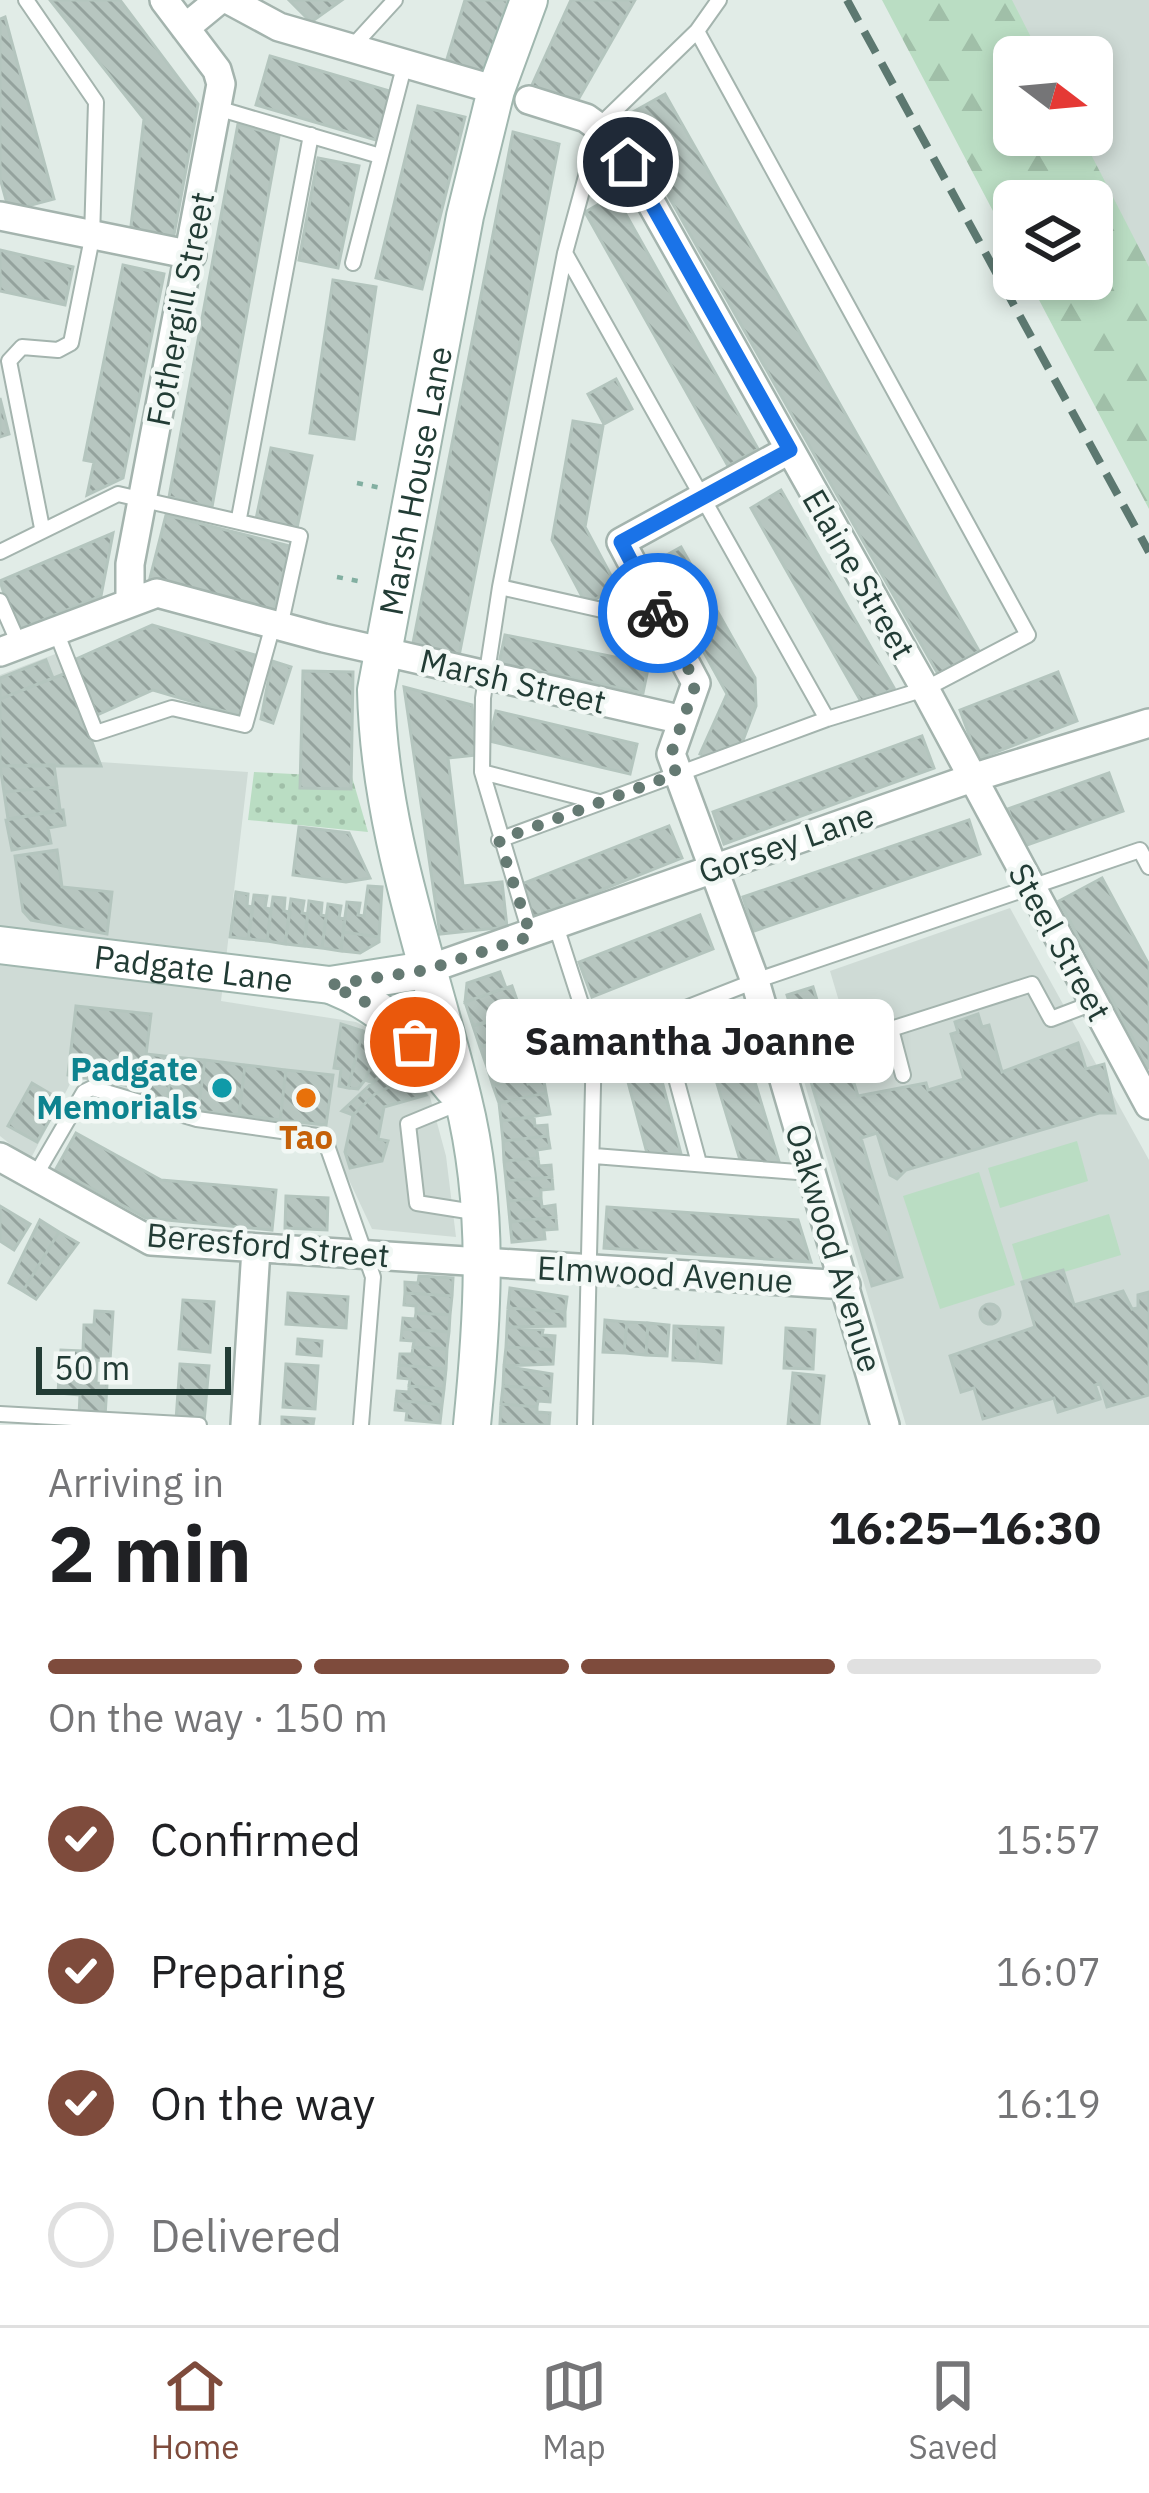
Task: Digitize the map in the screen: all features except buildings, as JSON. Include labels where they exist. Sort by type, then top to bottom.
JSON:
[{"type":"street","name":"Fothergill Street","points":[[130,599],[128,580],[143,496],[218,108],[217,70],[164,0]]},
{"type":"street","points":[[185,28],[219,0]]},
{"type":"street","points":[[230,0],[279,27],[600,125]]},
{"type":"street","name":"Marsh House Lane","points":[[426,970],[380,759],[380,651],[465,216],[513,95],[529,0]]},
{"type":"street","name":"Elaine Street","points":[[600,125],[615,140],[972,778]]},
{"type":"street","points":[[0,216],[192,255]]},
{"type":"street","points":[[676,774],[671,754],[696,683],[621,542],[790,450]]},
{"type":"street","name":"Marsh Street","points":[[10,648],[130,599],[170,595],[277,626],[683,720]]},
{"type":"street","name":"Gorsey Lane","points":[[426,970],[972,778],[1149,723]]},
{"type":"street","name":"Oakwood Avenue","points":[[676,774],[755,981],[885,1425]]},
{"type":"street","name":"Steel Street","points":[[972,778],[1149,1105]]},
{"type":"street","name":"Padgate Lane","points":[[0,945],[330,985],[426,970]]},
{"type":"street","points":[[426,970],[464,1101],[481,1213],[484,1262],[472,1425]]},
{"type":"street","points":[[330,985],[356,995],[404,1030],[464,1101]]},
{"type":"street","name":"Beresford Street","points":[[0,1156],[151,1241],[484,1262]]},
{"type":"street","points":[[245,1425],[256,1249]]},
{"type":"street","name":"Elmwood Avenue","points":[[484,1262],[846,1285]]},
{"type":"lane","points":[[26,0],[96,102],[92,238],[69,347],[22,346],[9,361],[41,528]]},
{"type":"lane","points":[[352,47],[395,0]]},
{"type":"lane","points":[[596,1425],[585,1425],[594,1044],[499,840],[482,772],[487,675],[565,253],[600,125],[697,32],[718,0]]},
{"type":"lane","points":[[499,840],[827,718],[925,689],[1028,635],[697,32]]},
{"type":"lane","points":[[353,263],[405,63]]},
{"type":"lane","points":[[218,108],[380,156]]},
{"type":"lane","points":[[239,518],[311,136]]},
{"type":"lane","points":[[565,253],[827,718]]},
{"type":"lane","points":[[0,552],[118,494],[239,518],[300,536],[245,725],[172,708],[96,733],[55,629]]},
{"type":"lane","points":[[500,587],[664,624]]},
{"type":"lane","points":[[0,601],[10,648]]},
{"type":"lane","points":[[482,772],[599,802]]},
{"type":"lane","points":[[594,1044],[755,981],[1140,850],[1149,867]]},
{"type":"lane","points":[[903,1075],[891,1029],[1032,984],[1051,1018],[1093,1003]]},
{"type":"lane","points":[[660,1019],[699,1163]]},
{"type":"lane","points":[[35,1176],[84,1092],[92,1088],[197,1119],[324,1137],[373,1277],[361,1425]]},
{"type":"lane","points":[[464,1101],[407,1124],[417,1203],[481,1213]]},
{"type":"lane","points":[[594,1156],[811,1173]]},
{"type":"lane","points":[[0,1414],[199,1425]]},
{"type":"path","points":[[357,483],[393,490]]},
{"type":"path","points":[[337,577],[374,584]]},
{"type":"shaded area","points":[[913,0],[1149,0],[1149,456],[1099,300],[1113,300],[1113,180],[1006,180],[994,156],[1113,156],[1113,36],[993,36],[993,155]]},
{"type":"shaded area","points":[[58,653],[100,762],[248,772],[221,1001],[356,1022],[380,1034],[411,1065],[430,1097],[446,1156],[456,1237],[372,1229],[325,1129],[200,1111],[87,1079],[70,1084],[30,1160],[0,1136],[0,675]]},
{"type":"shaded area","points":[[1010,908],[1149,1160],[1149,1425],[906,1425],[790,1034],[844,1018],[830,971]]},
{"type":"green space","points":[[882,0],[1012,0],[1030,36],[993,36],[993,156],[1092,156],[1104,180],[993,180],[993,211]]},
{"type":"green space","points":[[1113,197],[1149,267],[1149,509],[1039,300],[1113,300]]},
{"type":"green space","points":[[254,772],[352,777],[368,832],[248,820]]},
{"type":"green space","points":[[1077,1141],[1088,1181],[1000,1208],[988,1168]]},
{"type":"green space","points":[[979,1172],[1015,1285],[940,1309],[903,1196]]},
{"type":"green space","points":[[1109,1214],[1121,1255],[1024,1284],[1012,1244]]},
{"type":"railway","points":[[847,0],[1149,552]]},
{"type":"way so far","points":[[415,1042],[376,1007],[330,985],[426,970],[531,936],[499,840],[676,774],[671,754],[696,683],[658,613]]},
{"type":"place","name":"Samantha Joanne","points":[[415,1042]]},
{"type":"place","name":"Padgate Memorials","points":[[222,1088]]},
{"type":"place","name":"Tao","points":[[306,1098]]},
{"type":"route","points":[[628,162],[790,450],[621,542],[658,613]]}]
